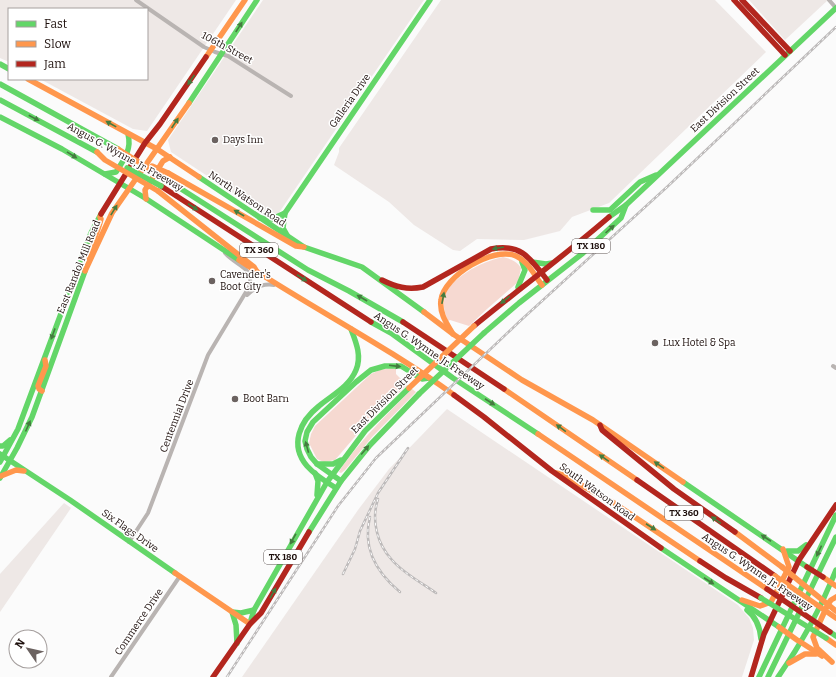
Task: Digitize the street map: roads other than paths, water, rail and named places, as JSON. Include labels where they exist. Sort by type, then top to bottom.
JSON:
[{"type":"main road","name":"East Randol Mill Road","points":[[0,462],[2,455],[14,437],[84,249],[99,216],[145,143],[245,0]]},
{"type":"main road","name":"East Randol Mill Road","points":[[1,477],[11,461],[42,391],[89,262],[107,222],[128,188],[166,136],[257,0]]},
{"type":"main road","name":"Galleria Drive","points":[[285,213],[430,0]]},
{"type":"main road","points":[[734,0],[785,56]]},
{"type":"main road","points":[[742,0],[790,51]]},
{"type":"main road","name":"East Division Street","points":[[250,624],[254,610],[317,498],[331,475],[365,431],[474,326],[517,290],[580,242],[614,212],[626,205],[836,8]]},
{"type":"main road","name":"North Watson Road","points":[[30,80],[157,149],[288,237],[304,246],[362,267],[382,280],[453,334]]},
{"type":"main road","name":"Angus G. Wynne, Jr. Freeway","points":[[0,84],[166,176],[308,270],[349,291],[415,329],[537,411],[836,618]]},
{"type":"main road","name":"Angus G. Wynne, Jr. Freeway","points":[[0,100],[161,186],[356,313],[391,333],[453,378],[572,456],[618,489],[836,636]]},
{"type":"main road","points":[[0,117],[62,149],[128,188],[277,285],[351,329],[359,353],[356,370],[348,382],[319,405],[300,426],[298,437],[298,449],[303,461],[315,473],[336,488]]},
{"type":"main road","points":[[136,138],[153,133]]},
{"type":"main road","points":[[102,173],[110,174],[116,172],[129,150],[130,142],[128,134]]},
{"type":"main road","points":[[146,199],[145,190],[163,161],[170,157],[164,148],[166,136]]},
{"type":"main road","points":[[97,152],[105,160],[158,192],[254,267],[257,272]]},
{"type":"main road","points":[[593,210],[610,210],[640,182],[659,174]]},
{"type":"main road","points":[[166,176],[296,246],[304,246]]},
{"type":"main road","name":"East Division Street","points":[[213,677],[250,624],[261,613],[298,549],[336,488],[370,445],[419,394],[484,333],[583,252],[621,218],[626,205]]},
{"type":"main road","points":[[260,218],[272,219],[285,213]]},
{"type":"main road","points":[[285,213],[283,228],[288,237]]},
{"type":"main road","points":[[89,262],[91,244],[100,224],[101,219],[99,216]]},
{"type":"main road","points":[[382,280],[403,288],[411,289],[422,287],[484,252],[498,247],[509,246],[524,253],[547,280]]},
{"type":"main road","points":[[542,285],[521,259],[511,254],[494,256],[457,276],[449,283],[444,290],[441,301],[444,319],[453,334],[522,380],[600,425],[834,584]]},
{"type":"main road","points":[[517,290],[525,270],[521,259]]},
{"type":"main road","points":[[532,262],[546,264],[554,262]]},
{"type":"main road","name":"South Watson Road","points":[[351,329],[429,378],[484,417],[556,473],[692,570],[834,663]]},
{"type":"main road","points":[[42,391],[38,389],[38,386],[46,366],[45,357]]},
{"type":"main road","points":[[341,481],[317,464],[306,449],[305,440],[307,429],[322,412],[371,370],[386,366],[401,366],[422,379],[429,378]]},
{"type":"main road","points":[[600,425],[602,430],[674,489],[766,554],[836,611]]},
{"type":"main road","points":[[0,446],[14,437]]},
{"type":"main road","name":"Six Flags Drive","points":[[2,455],[250,624]]},
{"type":"main road","points":[[317,464],[332,464],[343,459]]},
{"type":"main road","points":[[1,477],[16,470],[26,471]]},
{"type":"main road","points":[[315,473],[318,477],[317,498]]},
{"type":"main road","points":[[556,473],[561,474],[614,503],[726,578],[836,645]]},
{"type":"main road","points":[[751,677],[770,621],[798,560],[836,505]]},
{"type":"main road","points":[[760,677],[836,515]]},
{"type":"main road","points":[[783,549],[796,551],[800,550],[816,534]]},
{"type":"main road","points":[[768,677],[836,537]]},
{"type":"main road","points":[[737,600],[760,606],[771,602],[789,567],[783,549]]},
{"type":"main road","points":[[778,677],[834,584],[836,570]]},
{"type":"main road","points":[[834,663],[817,648],[813,642],[813,637],[828,604],[836,597]]},
{"type":"main road","points":[[737,600],[752,613],[759,626],[761,636],[759,651]]},
{"type":"main road","points":[[237,643],[236,625],[232,612],[241,613],[254,610]]},
{"type":"main road","points":[[787,664],[804,654],[811,653],[822,656]]},
{"type":"street","name":"106th Street","points":[[136,0],[147,8]]},
{"type":"street","points":[[829,0],[836,8]]},
{"type":"street","name":"106th Street","points":[[148,8],[184,34],[211,50],[228,56],[244,65],[291,96]]},
{"type":"street","name":"Centennial Drive","points":[[129,542],[148,513],[208,355],[244,298],[251,279],[247,270],[230,258],[224,250]]},
{"type":"street","name":"Centennial Drive","points":[[244,298],[260,285],[268,283],[277,285]]},
{"type":"street","name":"Commerce Drive","points":[[111,677],[180,576]]},
{"type":"railway","points":[[227,677],[338,506],[376,458],[520,321],[667,187],[836,27]]},
{"type":"railway","points":[[343,574],[355,549],[360,531],[378,493],[408,448]]},
{"type":"railway","points":[[378,499],[375,523],[382,547],[392,560],[402,569],[436,593]]},
{"type":"railway","points":[[370,517],[368,539],[373,559],[384,577],[400,592]]},
{"type":"place","name":"Days Inn","points":[[215,140]]},
{"type":"place","name":"Cavender's Boot City","points":[[212,281]]},
{"type":"place","name":"Lux Hotel & Spa","points":[[655,343]]},
{"type":"place","name":"Boot Barn","points":[[235,399]]}]
